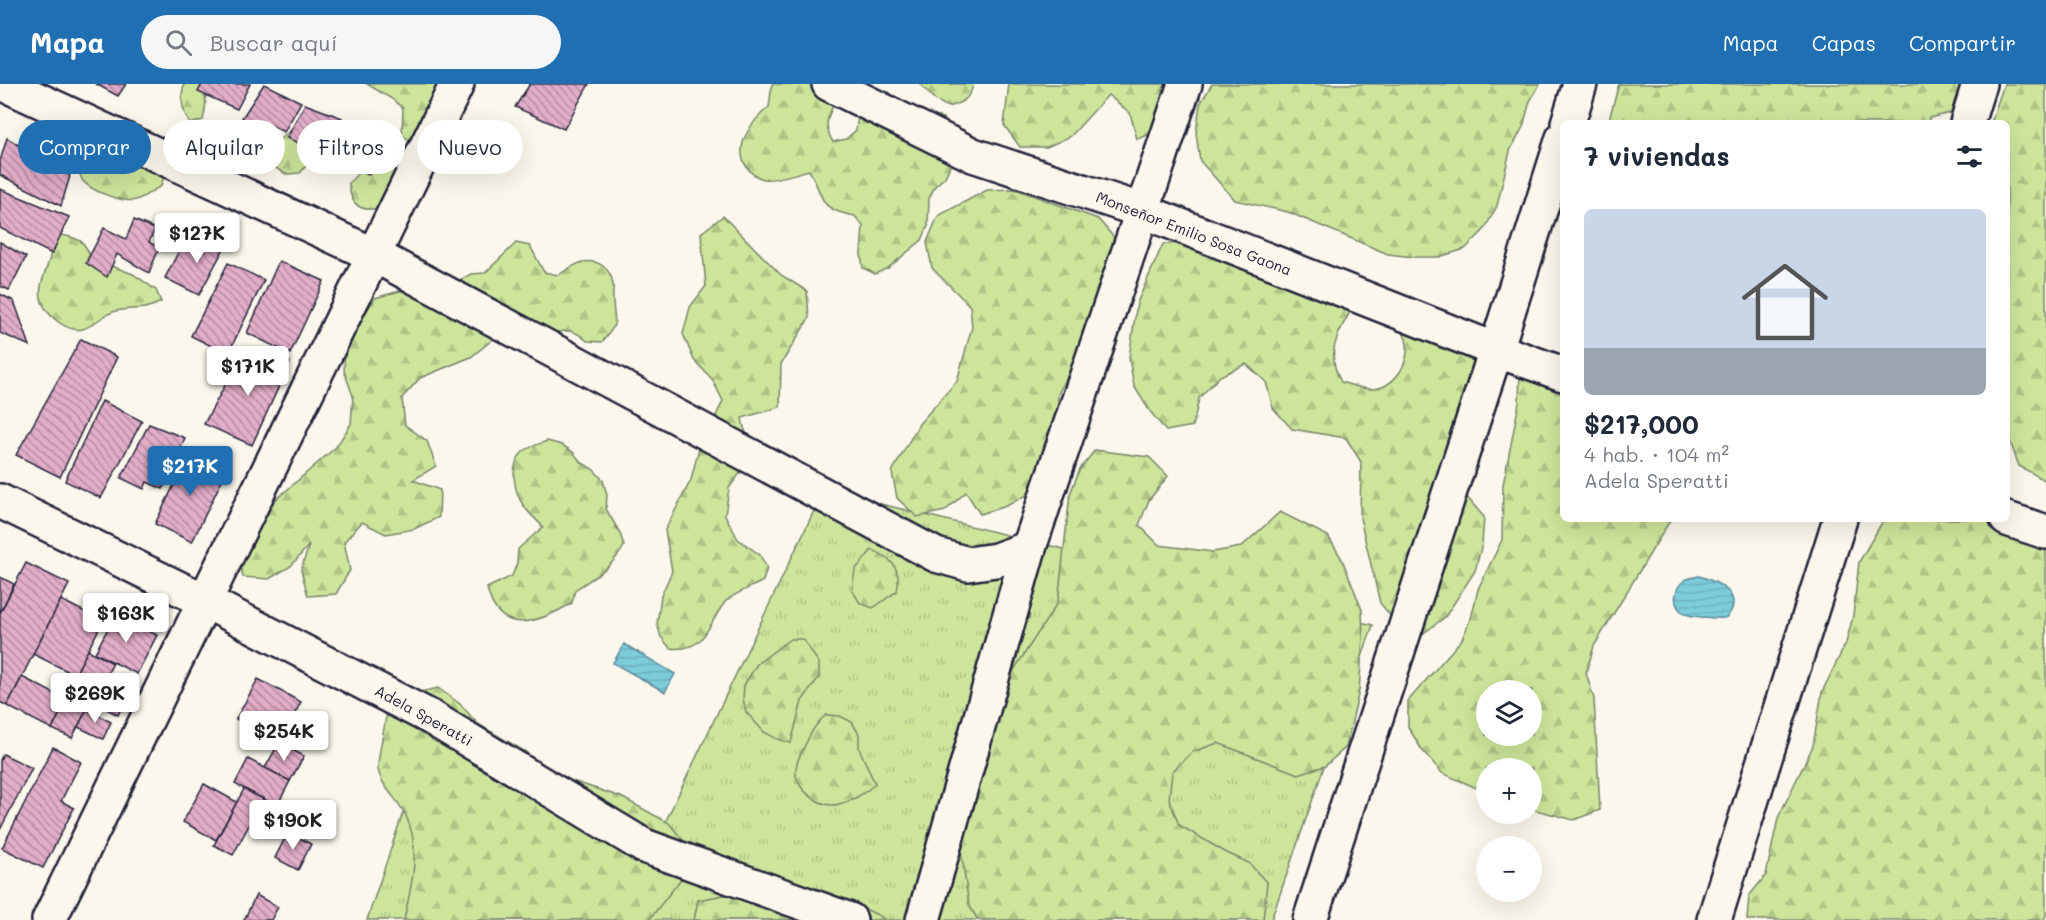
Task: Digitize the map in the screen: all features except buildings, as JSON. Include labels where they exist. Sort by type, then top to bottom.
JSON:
[{"type":"street","points":[[4,84],[374,255],[936,555],[968,564],[996,560],[1029,548]]},
{"type":"street","points":[[49,920],[458,84]]},
{"type":"street","name":"Monseñor Emilio Sosa Gaona","points":[[829,84],[973,156],[1143,211],[1560,373]]},
{"type":"street","points":[[923,920],[1029,548],[1185,84]]},
{"type":"street","points":[[1569,120],[1580,84]]},
{"type":"street","points":[[1968,120],[1979,84]]},
{"type":"street","points":[[1310,920],[1560,147]]},
{"type":"street","name":"Adela Speratti","points":[[0,501],[205,601],[432,718],[644,846],[850,920]]},
{"type":"street","points":[[2010,520],[2046,532]]},
{"type":"street","points":[[1714,920],[1839,522]]},
{"type":"green space","points":[[184,84],[203,84],[206,102],[203,120],[188,120],[182,95]]},
{"type":"green space","points":[[367,84],[451,84],[428,120],[417,120],[417,137],[413,143],[405,137],[403,108]]},
{"type":"green space","points":[[772,84],[835,84],[835,100],[827,125],[833,142],[846,139],[856,130],[858,116],[876,89],[889,92],[909,111],[943,118],[957,150],[945,177],[935,186],[929,199],[928,226],[922,240],[888,268],[875,274],[863,268],[861,254],[863,226],[855,216],[827,206],[809,170],[768,179],[756,176],[746,166],[742,150],[743,142],[751,126],[769,107]]},
{"type":"green space","points":[[920,84],[973,84],[965,100],[948,107],[935,100]]},
{"type":"green space","points":[[1009,84],[1200,84],[1162,130],[1137,139],[1130,113],[1108,95],[1071,136],[1047,147],[1020,147],[1004,125]]},
{"type":"green space","points":[[1212,84],[1540,84],[1530,101],[1523,127],[1510,151],[1497,206],[1484,230],[1465,249],[1439,257],[1413,257],[1388,254],[1288,212],[1235,200],[1200,161],[1196,133],[1200,104]]},
{"type":"green space","points":[[1619,84],[1966,84],[1954,112],[1929,120],[1609,120]]},
{"type":"green space","points":[[2004,84],[2046,84],[2046,481],[2019,466],[2010,441],[2010,120],[1992,120]]},
{"type":"green space","points":[[297,127],[297,173],[285,173],[285,134]]},
{"type":"green space","points":[[151,161],[165,174],[161,186],[136,200],[123,200],[108,195],[93,189],[83,181],[80,174],[151,174]]},
{"type":"green space","points":[[357,174],[405,174],[384,207],[376,209],[364,208],[355,203],[349,183]]},
{"type":"green space","points":[[1015,189],[1098,219],[1117,241],[1083,345],[1058,394],[1057,422],[1048,475],[1029,494],[1006,506],[980,514],[966,492],[945,511],[917,517],[897,498],[892,472],[919,424],[957,381],[972,327],[970,306],[932,268],[927,242],[938,216],[987,190]]},
{"type":"green space","points":[[723,216],[781,275],[807,291],[809,318],[781,364],[780,407],[742,418],[753,456],[729,488],[725,515],[738,539],[760,555],[767,568],[763,581],[729,598],[699,641],[692,646],[670,648],[661,637],[657,624],[661,596],[672,571],[665,530],[691,480],[701,440],[710,428],[723,401],[712,379],[694,360],[683,334],[690,307],[706,286],[701,233]]},
{"type":"green space","points":[[60,235],[75,238],[84,244],[95,267],[109,265],[133,274],[156,290],[161,302],[143,308],[111,312],[83,329],[63,325],[51,316],[43,304],[40,293],[50,257],[50,243]]},
{"type":"green space","points":[[516,243],[530,246],[544,272],[558,275],[577,264],[589,261],[607,270],[613,284],[615,321],[608,335],[602,342],[587,341],[580,335],[569,331],[538,334],[517,311],[505,309],[486,311],[492,340],[471,357],[420,378],[402,398],[405,425],[427,441],[436,466],[413,480],[440,490],[439,517],[414,529],[386,534],[362,522],[344,542],[350,570],[336,594],[308,596],[301,570],[309,545],[291,566],[269,579],[243,577],[237,551],[248,524],[336,447],[351,424],[353,396],[344,371],[345,344],[375,298],[407,289],[458,281],[471,274],[485,273]]},
{"type":"green space","points":[[1190,243],[1492,353],[1448,475],[1484,517],[1482,544],[1475,571],[1445,617],[1424,633],[1397,624],[1380,603],[1360,518],[1361,462],[1346,438],[1292,429],[1273,408],[1266,382],[1246,364],[1220,376],[1199,398],[1193,426],[1166,431],[1149,410],[1134,386],[1129,358],[1137,303],[1163,244]],"holes":[[[1350,312],[1363,313],[1400,326],[1406,339],[1404,365],[1393,380],[1378,388],[1365,389],[1341,382],[1334,363],[1337,338]]]},
{"type":"green space","points":[[1520,371],[1560,375],[1560,522],[1669,522],[1594,646],[1586,673],[1594,699],[1600,810],[1574,820],[1542,812],[1542,758],[1476,758],[1476,788],[1442,773],[1422,750],[1408,727],[1408,701],[1462,639],[1472,615],[1478,589],[1502,540],[1503,485],[1519,403]]},
{"type":"green space","points":[[547,441],[562,445],[573,452],[581,462],[594,470],[603,480],[607,495],[606,509],[620,533],[624,546],[609,565],[575,590],[572,603],[547,616],[522,622],[501,615],[493,604],[487,588],[512,576],[517,563],[518,549],[543,527],[521,501],[514,472],[518,458],[524,451]]},
{"type":"green space","points":[[1095,450],[1149,457],[1168,476],[1149,500],[1139,525],[1159,545],[1213,552],[1241,547],[1280,512],[1328,536],[1342,559],[1362,610],[1363,637],[1359,691],[1346,747],[1325,766],[1298,774],[1218,743],[1192,752],[1172,772],[1169,799],[1179,825],[1249,863],[1267,883],[1263,920],[978,920],[969,905],[961,851],[968,793],[992,744],[1001,690],[1058,602],[1070,494],[1080,469]]},
{"type":"green space","points":[[824,490],[1373,625],[1271,920],[367,920],[430,732],[651,852]]},
{"type":"green space","points":[[2010,520],[2046,530],[2046,914],[2044,920],[1747,920],[1749,896],[1766,875],[1778,818],[1813,746],[1822,692],[1846,643],[1853,616],[1859,562],[1882,522],[2010,522]]},
{"type":"green space","points":[[872,550],[894,565],[898,576],[897,591],[873,608],[860,603],[852,590],[855,570]]},
{"type":"green space","points":[[790,639],[803,639],[819,663],[819,677],[802,701],[791,743],[764,732],[746,712],[743,699],[744,685],[757,664]]},
{"type":"green space","points":[[438,688],[460,704],[478,724],[526,752],[545,772],[621,797],[669,823],[686,844],[687,871],[649,920],[404,920],[414,868],[411,829],[399,804],[380,776],[379,758],[387,710],[411,694]]},
{"type":"green space","points":[[826,715],[840,716],[852,722],[859,734],[859,748],[875,784],[854,799],[832,805],[813,798],[802,788],[796,776],[798,760],[809,737]]},
{"type":"green space","points":[[750,890],[776,890],[857,905],[884,920],[694,920],[698,900]]},
{"type":"water","points":[[1699,576],[1719,584],[1730,593],[1733,606],[1727,617],[1694,616],[1686,614],[1678,607],[1675,597],[1681,583]]},
{"type":"water","points":[[624,644],[675,674],[665,692],[613,663]]}]
